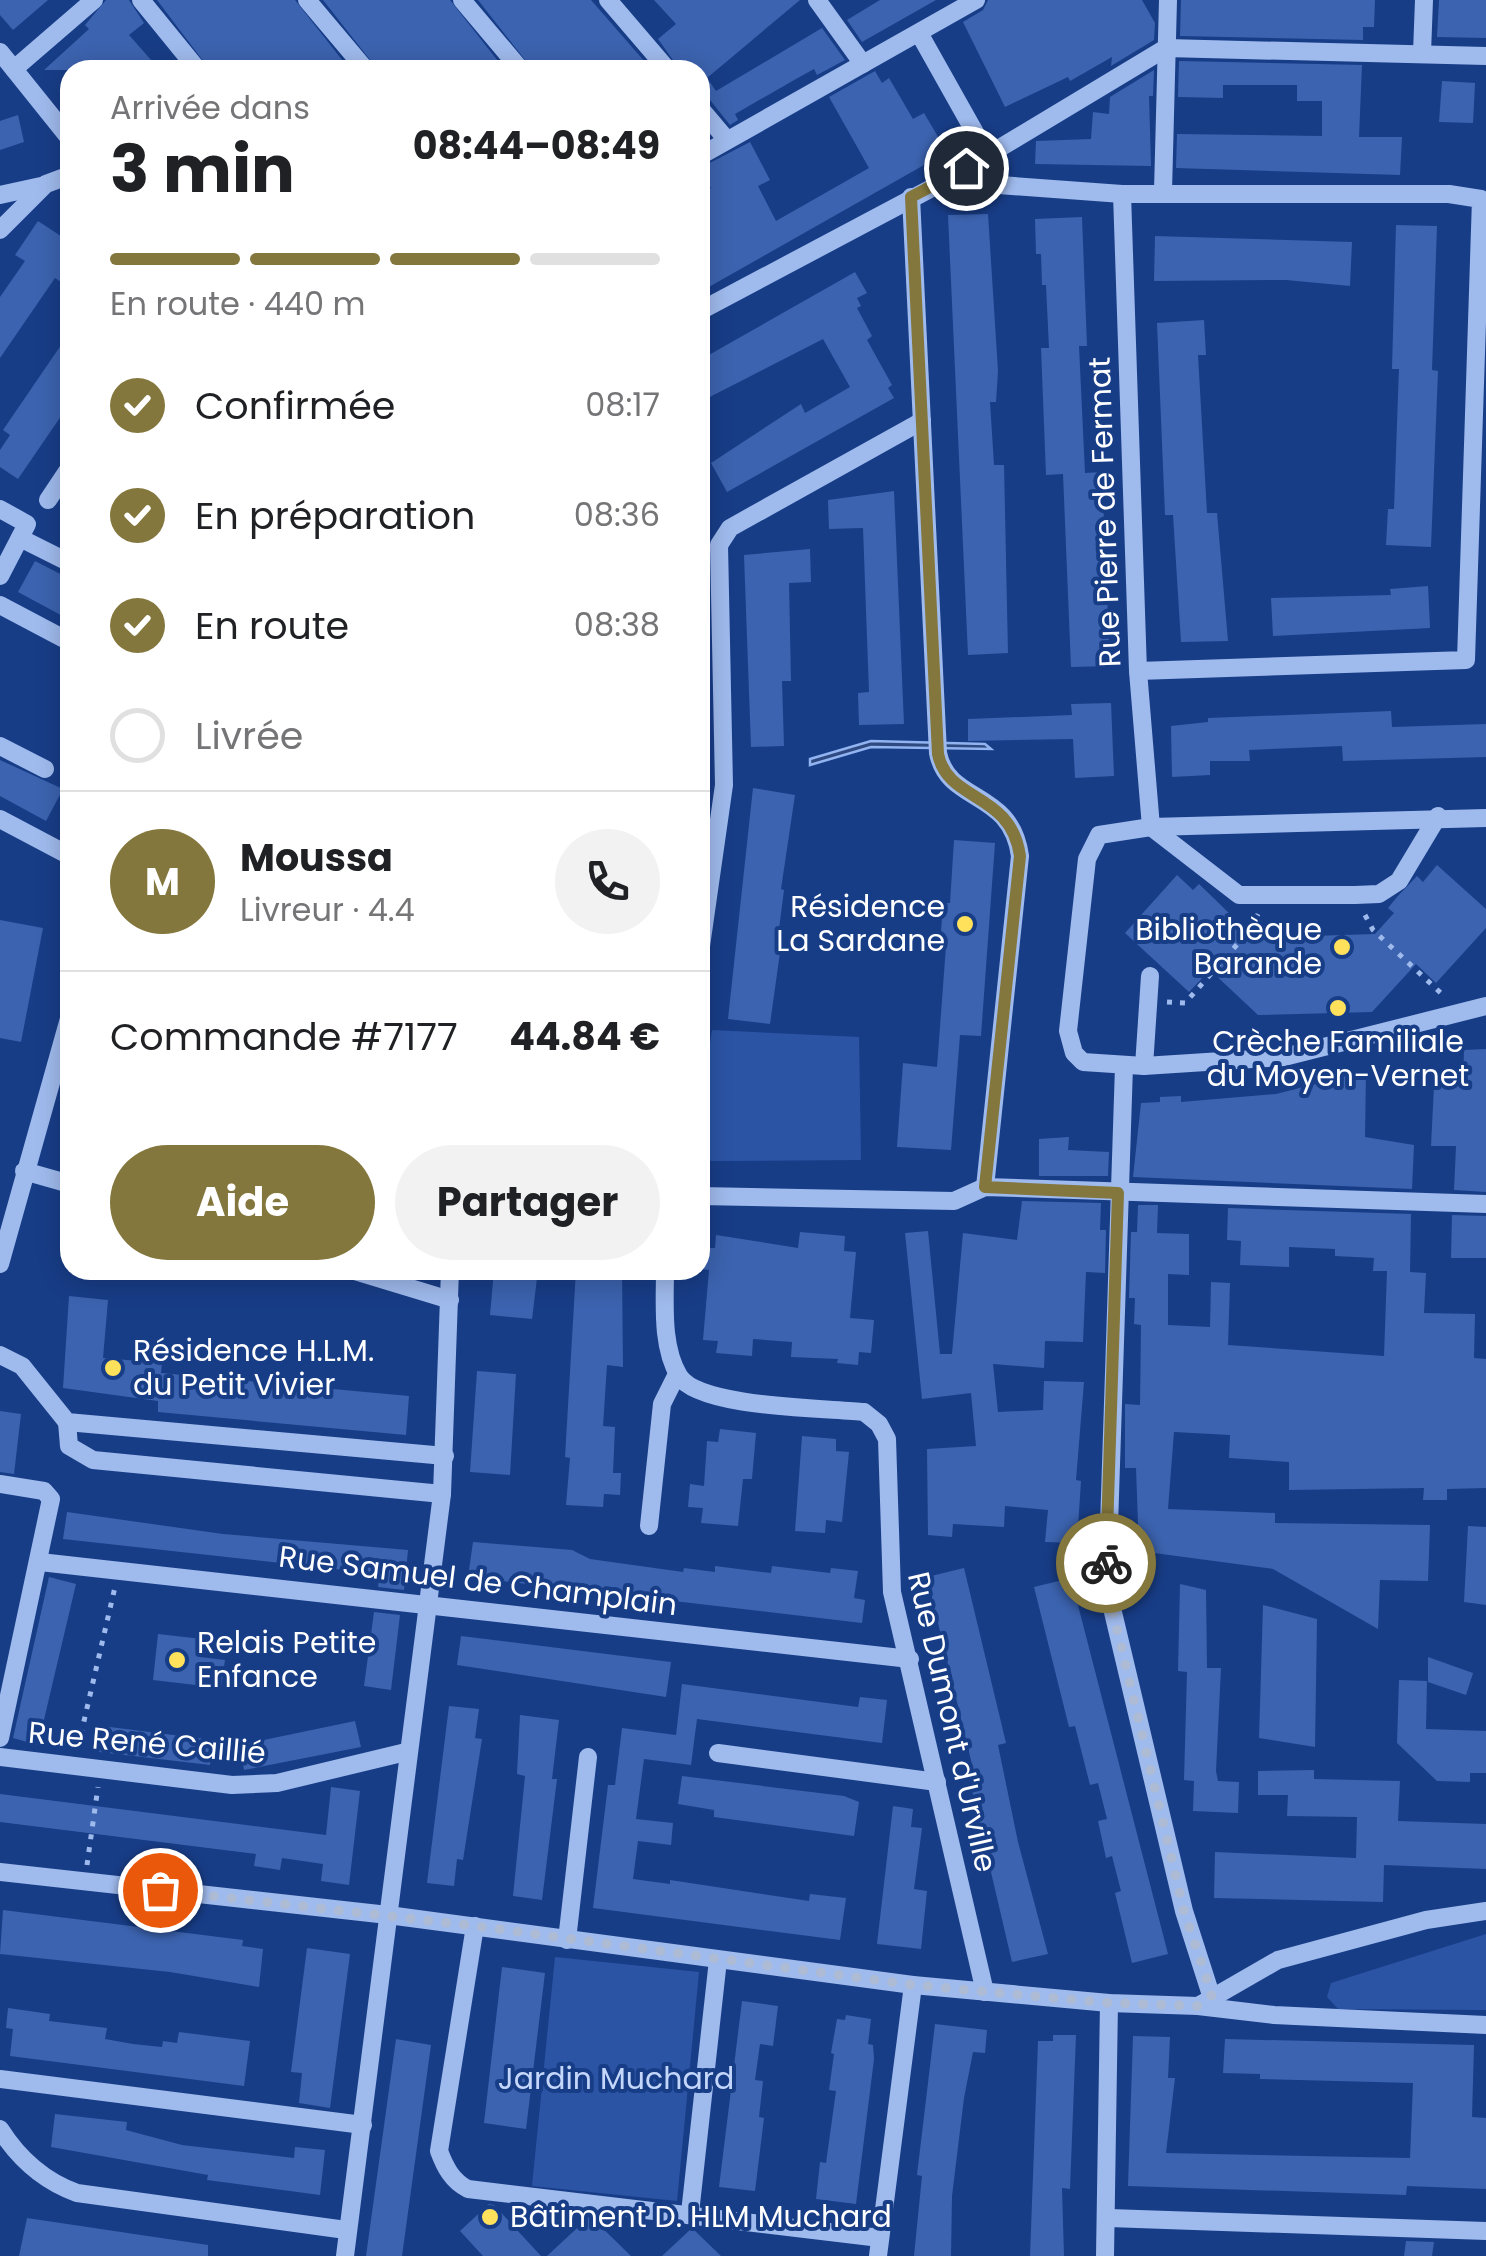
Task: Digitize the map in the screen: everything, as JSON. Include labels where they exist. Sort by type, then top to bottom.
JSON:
[{"type":"street","points":[[14,69],[94,0]]},
{"type":"street","points":[[141,0],[190,60]]},
{"type":"street","points":[[307,0],[358,60]]},
{"type":"street","points":[[462,0],[513,60]]},
{"type":"street","points":[[608,0],[659,60]]},
{"type":"street","points":[[818,0],[864,64]]},
{"type":"street","points":[[710,150],[976,0]]},
{"type":"street","points":[[1162,191],[1168,0]]},
{"type":"street","points":[[1422,53],[1424,0]]},
{"type":"street","points":[[920,33],[987,154]]},
{"type":"street","points":[[710,305],[945,181],[1166,48],[1486,56]]},
{"type":"street","points":[[0,52],[60,126]]},
{"type":"street","points":[[710,120],[727,140]]},
{"type":"street","points":[[0,196],[60,181]]},
{"type":"street","points":[[945,181],[1122,194],[1449,194],[1484,200],[1466,660],[1138,671]]},
{"type":"street","points":[[0,230],[60,183]]},
{"type":"street","name":"Rue Pierre de Fermat","points":[[1122,194],[1138,671],[1151,827]]},
{"type":"street","points":[[911,197],[940,767],[950,779],[1009,820],[1017,832],[1020,856],[985,1187]]},
{"type":"street","points":[[710,883],[724,785],[719,545],[730,528],[922,421]]},
{"type":"street","points":[[48,500],[60,483]]},
{"type":"street","points":[[0,509],[27,524],[0,576]]},
{"type":"street","points":[[20,538],[60,559]]},
{"type":"street","points":[[0,605],[60,637]]},
{"type":"street","points":[[0,746],[44,769]]},
{"type":"street","points":[[1151,827],[1239,895],[1355,895],[1379,894],[1399,881],[1438,816]]},
{"type":"street","points":[[1486,818],[1438,816],[1151,827],[1099,834],[1087,859],[1068,1031],[1074,1053],[1096,1065],[1144,1066],[1284,1057],[1486,1006]]},
{"type":"street","points":[[0,819],[60,851]]},
{"type":"street","points":[[1144,1066],[1150,976]]},
{"type":"street","points":[[0,1264],[60,1049]]},
{"type":"street","points":[[1124,1066],[1107,1587],[1205,2000]]},
{"type":"street","points":[[24,1170],[60,1181]]},
{"type":"street","points":[[710,1196],[954,1201],[985,1187],[1486,1204]]},
{"type":"street","points":[[383,1280],[450,1300]]},
{"type":"street","points":[[344,2256],[442,1494],[450,1280]]},
{"type":"street","points":[[649,1526],[662,1404],[677,1374],[665,1326],[666,1280]]},
{"type":"street","points":[[0,1354],[22,1366],[68,1422],[68,1446],[93,1460],[442,1494]]},
{"type":"street","name":"Rue Dumont d'Urville","points":[[677,1374],[687,1385],[710,1396],[864,1412],[879,1424],[886,1439],[890,1578],[985,1992]]},
{"type":"street","points":[[68,1422],[445,1456]]},
{"type":"street","points":[[0,1484],[44,1491],[51,1499],[0,1738]]},
{"type":"street","name":"Rue Samuel de Champlain","points":[[40,1562],[910,1659]]},
{"type":"street","name":"Rue René Caillié","points":[[0,1757],[232,1785],[277,1783],[406,1752]]},
{"type":"street","points":[[718,1753],[937,1782]]},
{"type":"street","points":[[567,1940],[588,1756]]},
{"type":"street","points":[[0,1872],[475,1926],[913,1985],[1109,2003],[1205,2000],[1274,2015],[1486,2025]]},
{"type":"street","points":[[1205,2000],[1278,1960],[1426,1920],[1486,1912]]},
{"type":"street","points":[[475,1926],[439,2151],[445,2168],[468,2189],[690,2213],[879,2247],[913,1985]]},
{"type":"street","points":[[690,2213],[718,1960]]},
{"type":"street","points":[[1105,2256],[1109,2218],[1109,2003]]},
{"type":"street","points":[[0,2078],[362,2124]]},
{"type":"street","points":[[0,2129],[20,2157],[55,2185],[77,2193],[346,2230]]},
{"type":"street","points":[[1109,2218],[1486,2231]]},
{"type":"path","points":[[1149,1002],[1185,1002],[1250,930],[1268,895]]},
{"type":"path","points":[[1355,895],[1373,930],[1460,1012]]},
{"type":"path","points":[[74,1766],[118,1570]]},
{"type":"path","points":[[84,1882],[100,1769]]},
{"type":"green space","points":[[712,1030],[859,1037],[861,1160],[711,1161]]},
{"type":"green space","points":[[1486,1934],[1486,2010],[1338,2009],[1327,1997],[1331,1983]]},
{"type":"green space","name":"Jardin Muchard","points":[[555,1957],[699,1972],[677,2201],[532,2186]]},
{"type":"shaded area","points":[[871,741],[985,744],[991,749],[871,747],[810,765],[810,759]]},
{"type":"building","points":[[0,0],[48,0],[13,30],[0,15]]},
{"type":"building","points":[[106,0],[129,0],[144,23],[129,35],[151,60],[60,60],[60,70],[44,70],[89,29],[85,25]]},
{"type":"building","points":[[157,0],[295,0],[342,60],[202,60]]},
{"type":"building","points":[[323,0],[450,0],[497,60],[370,60]]},
{"type":"building","points":[[478,0],[591,0],[643,60],[525,60]]},
{"type":"building","points":[[654,0],[800,0],[710,75],[710,60],[673,60],[658,39],[676,24]]},
{"type":"building","points":[[880,0],[936,0],[862,42],[847,20]]},
{"type":"building","points":[[988,0],[1142,0],[1155,23],[1154,40],[1111,66],[1112,57],[1070,81],[1068,77],[1005,107],[963,22],[983,10]]},
{"type":"building","points":[[1181,0],[1375,0],[1374,27],[1363,27],[1363,40],[1180,36]]},
{"type":"building","points":[[1439,0],[1486,0],[1486,38],[1437,37]]},
{"type":"building","points":[[822,28],[845,60],[817,75],[814,69],[796,79],[735,114],[738,120],[730,125],[710,100],[710,82],[716,91]]},
{"type":"building","points":[[1179,61],[1362,65],[1359,137],[1402,137],[1400,175],[1176,168],[1177,134],[1322,136],[1322,101],[1297,101],[1297,85],[1223,85],[1223,98],[1178,97]]},
{"type":"building","points":[[1154,70],[1153,96],[1149,96],[1151,166],[1035,164],[1036,141],[1091,139],[1093,112],[1109,114],[1110,97]]},
{"type":"building","points":[[875,71],[882,83],[889,78],[913,119],[924,113],[947,152],[710,286],[710,163],[750,142],[770,180],[758,186],[776,221],[869,168],[829,97]]},
{"type":"building","points":[[1442,81],[1475,83],[1473,123],[1439,122]]},
{"type":"building","points":[[18,115],[24,142],[0,150],[0,121]]},
{"type":"building","points":[[988,214],[998,371],[996,402],[990,402],[994,465],[1004,465],[1008,653],[968,655],[948,215]]},
{"type":"building","points":[[1082,217],[1087,346],[1079,346],[1085,473],[1102,472],[1110,666],[1071,667],[1063,474],[1046,475],[1041,348],[1049,348],[1046,285],[1042,285],[1041,254],[1036,254],[1035,219]]},
{"type":"building","points":[[38,221],[60,235],[60,281],[55,278],[0,358],[0,297],[25,261],[15,255]]},
{"type":"building","points":[[1396,225],[1437,226],[1432,370],[1438,371],[1431,547],[1386,545],[1388,509],[1394,509],[1399,369],[1392,369]]},
{"type":"building","points":[[1155,236],[1352,242],[1350,286],[1286,280],[1154,281]]},
{"type":"building","points":[[855,272],[867,293],[857,298],[861,306],[857,308],[872,336],[867,340],[892,385],[888,388],[894,398],[727,492],[711,463],[801,404],[805,413],[850,387],[823,339],[710,397],[710,354]]},
{"type":"building","points":[[1204,320],[1206,355],[1198,355],[1207,513],[1217,513],[1228,641],[1181,642],[1173,515],[1165,515],[1157,323]]},
{"type":"building","points":[[60,347],[60,418],[18,479],[0,467],[0,450],[10,435],[3,430]]},
{"type":"building","points":[[894,491],[904,724],[859,725],[858,693],[869,692],[863,528],[829,529],[828,500]]},
{"type":"building","points":[[810,549],[811,582],[789,583],[791,681],[782,681],[784,746],[751,747],[744,555]]},
{"type":"building","points":[[35,561],[60,574],[60,615],[18,592]]},
{"type":"building","points":[[1428,586],[1430,628],[1273,636],[1271,598],[1391,595],[1390,589]]},
{"type":"building","points":[[1111,703],[1114,776],[1075,778],[1073,739],[968,741],[968,719],[1072,715],[1071,704]]},
{"type":"building","points":[[1391,711],[1392,727],[1486,724],[1486,757],[1343,761],[1342,746],[1249,750],[1250,761],[1210,761],[1210,775],[1172,777],[1171,726],[1208,722],[1208,718]]},
{"type":"building","points":[[0,760],[60,788],[46,821],[0,796]]},
{"type":"building","points":[[753,788],[795,795],[781,889],[784,890],[778,937],[782,938],[770,1024],[728,1019]]},
{"type":"building","name":"Résidence La Sardane","points":[[954,840],[995,843],[981,1036],[960,1035],[951,1150],[897,1147],[903,1063],[937,1067],[946,946],[940,946],[943,903],[950,903]]},
{"type":"building","points":[[1437,865],[1486,909],[1486,928],[1436,983],[1416,964],[1372,1012],[1258,1015],[1210,970],[1189,992],[1125,933],[1177,875],[1193,890],[1199,884],[1230,914],[1225,919],[1245,938],[1375,934],[1394,913],[1388,908],[1397,897],[1417,876],[1423,882]]},
{"type":"building","points":[[0,920],[43,928],[21,1042],[0,1038]]},
{"type":"building","points":[[1486,1049],[1486,1192],[1454,1190],[1456,1146],[1431,1146],[1434,1086],[1463,1086],[1464,1050]]},
{"type":"building","points":[[1366,1071],[1365,1137],[1414,1145],[1412,1189],[1133,1177],[1141,1103],[1160,1102],[1160,1097],[1181,1096],[1181,1102],[1276,1094]]},
{"type":"building","points":[[1069,1137],[1068,1150],[1109,1152],[1108,1176],[1039,1176],[1039,1139]]},
{"type":"building","points":[[1022,1201],[1101,1203],[1100,1230],[1106,1230],[1105,1273],[1086,1272],[1083,1342],[1045,1341],[1044,1368],[993,1364],[998,1412],[1043,1410],[1044,1381],[1084,1382],[1076,1480],[1081,1481],[1077,1543],[1045,1542],[1048,1510],[1005,1506],[1004,1527],[953,1524],[952,1537],[928,1535],[927,1449],[976,1446],[971,1393],[922,1399],[905,1233],[928,1231],[940,1354],[952,1354],[963,1233],[1017,1240]]},
{"type":"building","points":[[1138,1205],[1158,1205],[1157,1233],[1189,1234],[1189,1275],[1168,1274],[1168,1325],[1210,1327],[1211,1282],[1230,1283],[1228,1345],[1384,1356],[1387,1271],[1373,1271],[1374,1258],[1335,1256],[1335,1249],[1289,1247],[1289,1267],[1240,1265],[1241,1241],[1227,1240],[1228,1208],[1411,1214],[1410,1272],[1426,1273],[1424,1313],[1475,1314],[1474,1358],[1486,1359],[1486,1488],[1447,1489],[1447,1500],[1423,1500],[1424,1488],[1289,1490],[1289,1462],[1229,1458],[1230,1435],[1174,1432],[1168,1509],[1275,1513],[1275,1523],[1430,1525],[1428,1581],[1380,1580],[1378,1629],[1273,1569],[1139,1551],[1136,1468],[1125,1468],[1125,1404],[1140,1405],[1141,1325],[1134,1324],[1135,1298],[1129,1298],[1131,1232],[1137,1232]]},
{"type":"building","points":[[1452,1215],[1486,1216],[1486,1258],[1451,1258]]},
{"type":"building","points":[[800,1232],[845,1236],[844,1251],[856,1252],[850,1318],[874,1320],[871,1353],[859,1352],[858,1365],[837,1363],[838,1359],[791,1357],[792,1342],[753,1339],[752,1356],[716,1353],[718,1341],[703,1340],[710,1248],[715,1248],[716,1235],[798,1248]]},
{"type":"building","points":[[493,1280],[537,1280],[532,1319],[490,1315]]},
{"type":"building","points":[[575,1280],[622,1280],[623,1367],[607,1365],[603,1426],[615,1427],[613,1473],[621,1473],[620,1495],[604,1494],[603,1507],[566,1505],[570,1458],[565,1457]]},
{"type":"building","name":"Résidence H.L.M. du Petit Vivier","points":[[69,1296],[108,1300],[103,1358],[162,1363],[161,1373],[409,1396],[406,1435],[158,1412],[158,1401],[63,1388]]},
{"type":"building","points":[[477,1371],[516,1374],[510,1475],[470,1472]]},
{"type":"building","points":[[0,1411],[21,1414],[14,1474],[0,1472]]},
{"type":"building","points":[[720,1429],[756,1433],[752,1479],[743,1479],[738,1526],[701,1523],[703,1508],[688,1507],[690,1484],[704,1486],[707,1441],[718,1442]]},
{"type":"building","points":[[802,1436],[836,1439],[836,1451],[849,1452],[842,1522],[826,1520],[825,1533],[795,1531]]},
{"type":"building","points":[[67,1512],[223,1534],[408,1550],[404,1590],[378,1587],[380,1574],[63,1539]]},
{"type":"building","points":[[1468,1526],[1486,1527],[1486,1605],[1464,1602]]},
{"type":"building","points":[[473,1542],[572,1550],[590,1559],[683,1572],[684,1568],[715,1572],[715,1566],[771,1573],[772,1566],[830,1573],[831,1568],[858,1571],[854,1598],[865,1600],[862,1623],[468,1577]]},
{"type":"building","points":[[964,1568],[1006,1743],[998,1745],[1018,1842],[1048,1954],[1012,1962],[969,1778],[975,1777],[927,1577]]},
{"type":"building","points":[[49,1577],[76,1584],[38,1745],[13,1738]]},
{"type":"building","points":[[1071,1578],[1168,1954],[1132,1963],[1115,1893],[1121,1891],[1112,1856],[1106,1858],[1098,1821],[1107,1819],[1098,1783],[1090,1785],[1075,1726],[1069,1727],[1034,1587]]},
{"type":"building","points":[[1180,1584],[1206,1590],[1207,1668],[1221,1668],[1216,1771],[1218,1781],[1239,1782],[1238,1813],[1193,1811],[1194,1781],[1184,1780],[1187,1672],[1178,1671]]},
{"type":"building","points":[[1263,1605],[1317,1619],[1315,1747],[1259,1738]]},
{"type":"building","points":[[374,1612],[400,1615],[391,1690],[364,1686]]},
{"type":"building","name":"Relais Petite Enfance","points":[[158,1634],[202,1639],[200,1657],[225,1660],[221,1688],[153,1680]]},
{"type":"building","points":[[461,1636],[671,1662],[666,1697],[457,1665]]},
{"type":"building","points":[[1428,1657],[1473,1673],[1466,1695],[1428,1682]]},
{"type":"building","points":[[1399,1680],[1427,1681],[1426,1729],[1486,1731],[1486,1773],[1470,1773],[1470,1782],[1437,1781],[1397,1743]]},
{"type":"building","points":[[682,1684],[858,1707],[860,1697],[887,1700],[882,1743],[697,1719],[691,1765],[644,1759],[636,1819],[673,1823],[671,1845],[638,1841],[633,1879],[670,1884],[670,1880],[809,1901],[810,1894],[846,1898],[840,1940],[593,1908],[608,1785],[615,1785],[622,1728],[676,1735]]},
{"type":"building","points":[[449,1706],[479,1709],[475,1738],[482,1739],[463,1860],[457,1859],[454,1886],[427,1883]]},
{"type":"building","points":[[520,1715],[559,1720],[552,1779],[557,1779],[542,1900],[513,1896],[525,1776],[517,1774]]},
{"type":"building","points":[[355,1721],[361,1747],[244,1770],[239,1745]]},
{"type":"building","points":[[94,1725],[213,1740],[210,1765],[91,1751]]},
{"type":"building","points":[[1314,1770],[1314,1779],[1400,1781],[1398,1821],[1486,1824],[1486,1869],[1384,1865],[1383,1902],[1214,1898],[1215,1852],[1356,1858],[1357,1817],[1287,1816],[1288,1795],[1258,1795],[1258,1771]]},
{"type":"building","points":[[682,1776],[844,1796],[859,1802],[854,1836],[714,1817],[714,1810],[678,1804]]},
{"type":"building","points":[[331,1787],[360,1791],[349,1885],[321,1881],[323,1864],[282,1858],[280,1870],[254,1866],[256,1854],[0,1822],[0,1794],[326,1835]]},
{"type":"building","points":[[893,1806],[913,1809],[911,1827],[922,1828],[914,1889],[927,1891],[921,1949],[877,1944]]},
{"type":"building","points":[[3,1910],[243,1940],[242,1946],[263,1949],[259,1987],[170,1972],[0,1954]]},
{"type":"building","points":[[307,1948],[350,1954],[330,2108],[299,2103],[302,2073],[291,2072]]},
{"type":"building","points":[[502,1967],[545,1973],[526,2129],[484,2123]]},
{"type":"building","points":[[742,2001],[778,2006],[773,2046],[760,2044],[755,2080],[763,2081],[759,2117],[764,2118],[755,2191],[719,2187]]},
{"type":"building","points":[[8,2008],[50,2014],[49,2021],[107,2028],[105,2039],[133,2044],[162,2047],[163,2041],[177,2043],[179,2032],[250,2041],[244,2086],[10,2056],[13,2029],[6,2028]]},
{"type":"building","points":[[846,2015],[871,2019],[868,2044],[873,2045],[874,2059],[856,2204],[816,2199],[820,2162],[826,2163],[836,2091],[829,2090],[834,2054],[831,2053],[837,2019],[845,2020]]},
{"type":"building","points":[[935,2024],[987,2030],[985,2053],[973,2052],[964,2098],[952,2196],[951,2256],[914,2256],[922,2176],[917,2175]]},
{"type":"building","points":[[1053,2035],[1076,2035],[1070,2189],[1062,2188],[1064,2256],[1030,2256],[1038,2041],[1053,2041]]},
{"type":"building","points":[[1133,2036],[1170,2037],[1168,2078],[1175,2078],[1166,2153],[1410,2158],[1413,2083],[1260,2079],[1260,2074],[1223,2073],[1225,2039],[1474,2045],[1472,2117],[1486,2118],[1486,2189],[1407,2186],[1406,2195],[1128,2186]]},
{"type":"building","points":[[396,2039],[431,2045],[402,2256],[366,2256]]},
{"type":"building","points":[[55,2114],[127,2122],[126,2130],[182,2145],[294,2158],[295,2147],[325,2150],[320,2195],[207,2180],[208,2175],[51,2147]]},
{"type":"building","name":"Bâtiment D. HLM Muchard","points":[[489,2204],[541,2256],[483,2256],[460,2231]]},
{"type":"building","points":[[590,2216],[631,2256],[547,2256]]},
{"type":"building","points":[[27,2218],[208,2245],[208,2256],[19,2256]]},
{"type":"building","points":[[692,2228],[721,2256],[662,2256]]},
{"type":"building","points":[[1406,2241],[1434,2242],[1432,2256],[1404,2256]]},
{"type":"way so far","points":[[160,1890],[475,1926],[913,1985],[1109,2003],[1198,2006],[1212,1995],[1184,1911],[1107,1587],[1106,1563]]},
{"type":"place","name":"Résidence La Sardane","points":[[965,924]]},
{"type":"place","name":"Bibliothèque Barande","points":[[1342,947]]},
{"type":"place","name":"Crèche Familiale du Moyen-Vernet","points":[[1338,1008]]},
{"type":"place","name":"Résidence H.L.M. du Petit Vivier","points":[[113,1368]]},
{"type":"place","name":"Relais Petite Enfance","points":[[177,1660]]},
{"type":"place","name":"Bâtiment D. HLM Muchard","points":[[490,2217]]},
{"type":"route","points":[[966,168],[911,197],[938,754],[940,767],[950,779],[1009,820],[1017,832],[1020,856],[985,1187],[1118,1193],[1106,1563]]}]
